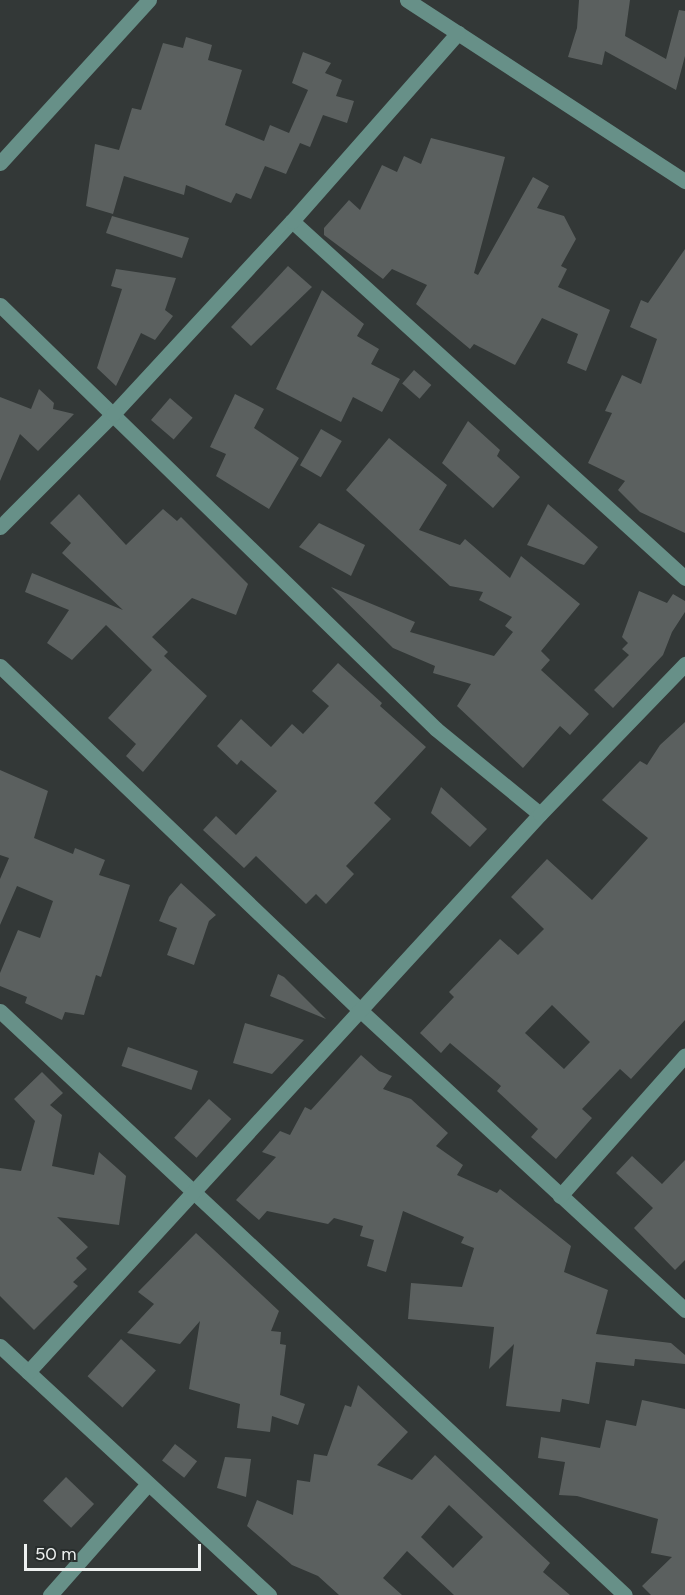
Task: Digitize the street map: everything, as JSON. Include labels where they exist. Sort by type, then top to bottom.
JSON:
[{"type":"street","points":[[0,163],[149,0]]},
{"type":"street","points":[[408,0],[685,181]]},
{"type":"street","points":[[0,527],[113,414],[292,221],[458,33]]},
{"type":"street","points":[[292,221],[685,578]]},
{"type":"street","points":[[0,305],[436,729],[540,814]]},
{"type":"street","points":[[28,1372],[540,814],[685,664]]},
{"type":"street","points":[[0,666],[361,1011],[685,1310]]},
{"type":"street","points":[[0,1011],[625,1595]]},
{"type":"street","points":[[560,1196],[685,1055]]},
{"type":"street","points":[[0,1346],[269,1595]]},
{"type":"street","points":[[50,1595],[148,1484]]},
{"type":"building","points":[[579,0],[630,0],[625,36],[666,59],[679,10],[685,11],[685,56],[676,90],[605,51],[602,65],[568,57],[577,28]]},
{"type":"building","points":[[186,37],[212,45],[208,60],[242,70],[225,125],[264,141],[270,125],[289,133],[308,90],[292,83],[303,52],[331,63],[325,73],[342,80],[336,96],[354,101],[347,123],[323,115],[310,147],[300,143],[286,174],[265,166],[251,199],[236,193],[231,203],[186,185],[184,195],[124,176],[113,214],[86,206],[95,144],[119,150],[132,108],[141,110],[163,43],[183,48]]},
{"type":"building","points":[[431,138],[505,157],[474,273],[478,275],[533,177],[549,186],[537,208],[564,216],[576,239],[561,266],[567,269],[558,287],[610,310],[586,371],[567,363],[578,334],[542,318],[515,365],[474,344],[470,349],[416,304],[427,285],[392,269],[383,279],[324,235],[324,228],[349,200],[360,210],[382,165],[397,172],[404,156],[421,164]]},
{"type":"building","points":[[112,216],[189,238],[182,258],[106,233]]},
{"type":"building","points":[[685,249],[685,533],[640,512],[618,490],[625,481],[588,463],[612,413],[605,411],[622,375],[641,384],[657,339],[630,327],[641,300],[648,303]]},
{"type":"building","points":[[288,266],[312,287],[251,346],[231,327]]},
{"type":"building","points":[[116,269],[176,278],[165,310],[173,316],[155,340],[141,333],[116,386],[97,368],[122,289],[111,286]]},
{"type":"building","points":[[322,290],[364,324],[357,336],[379,349],[371,364],[400,379],[382,412],[353,397],[341,422],[276,389]]},
{"type":"building","points":[[414,370],[431,385],[420,399],[402,384]]},
{"type":"building","points":[[39,389],[54,403],[53,409],[74,414],[38,451],[20,434],[0,481],[0,397],[31,409]]},
{"type":"building","points":[[235,394],[264,409],[254,428],[299,458],[269,509],[216,476],[226,454],[210,447]]},
{"type":"building","points":[[170,398],[193,418],[174,440],[151,420]]},
{"type":"building","points":[[468,421],[500,450],[497,456],[520,477],[493,508],[442,463]]},
{"type":"building","points":[[321,429],[342,441],[321,477],[300,465]]},
{"type":"building","points":[[389,438],[447,485],[419,530],[460,545],[465,539],[510,578],[521,556],[580,604],[541,651],[550,660],[541,670],[589,714],[570,735],[560,726],[523,768],[457,706],[471,684],[433,673],[435,666],[393,648],[331,587],[415,622],[410,632],[494,656],[513,632],[505,626],[512,617],[479,600],[483,592],[450,586],[346,490]]},
{"type":"building","points":[[79,494],[126,545],[163,509],[177,521],[181,517],[248,584],[236,615],[192,598],[152,637],[168,652],[164,656],[207,696],[143,772],[126,756],[136,744],[108,718],[152,670],[106,625],[72,660],[47,643],[69,610],[25,592],[32,573],[123,610],[62,553],[71,543],[50,523]]},
{"type":"building","points":[[548,504],[598,547],[584,565],[527,545]]},
{"type":"building","points":[[319,523],[365,545],[351,576],[299,547]]},
{"type":"building","points":[[639,591],[667,603],[673,594],[685,601],[685,612],[672,632],[663,655],[613,708],[594,690],[629,655],[622,649],[628,643],[622,637]]},
{"type":"building","points":[[338,663],[382,703],[380,706],[426,747],[374,803],[391,819],[346,866],[354,874],[326,904],[316,894],[306,904],[256,856],[244,868],[203,830],[216,816],[236,835],[277,791],[241,760],[237,765],[217,746],[241,719],[271,747],[292,724],[303,734],[329,706],[312,691]]},
{"type":"building","points":[[685,722],[685,1020],[631,1079],[620,1069],[582,1109],[592,1118],[556,1159],[531,1137],[538,1129],[497,1091],[501,1086],[450,1043],[441,1053],[420,1033],[454,997],[449,992],[500,939],[518,955],[544,929],[511,897],[547,859],[592,900],[648,838],[602,800],[640,761],[647,765],[660,745]],"holes":[[[552,1005],[590,1042],[564,1069],[525,1033]]]},
{"type":"building","points":[[0,770],[48,791],[34,838],[73,854],[75,848],[105,860],[99,875],[130,885],[101,977],[96,975],[84,1015],[65,1012],[62,1020],[25,1003],[27,997],[0,986],[0,973],[18,930],[40,938],[53,901],[17,886],[0,925],[0,879],[9,858],[0,855]]},
{"type":"building","points":[[441,787],[487,829],[470,847],[431,813]]},
{"type":"building","points":[[181,883],[216,915],[209,921],[194,965],[167,955],[177,928],[159,921],[169,897]]},
{"type":"building","points":[[278,974],[284,977],[326,1019],[270,996]]},
{"type":"building","points":[[245,1023],[304,1040],[272,1074],[233,1063]]},
{"type":"building","points":[[128,1047],[198,1071],[191,1090],[121,1066]]},
{"type":"building","points":[[361,1055],[379,1071],[392,1076],[383,1089],[411,1099],[448,1133],[436,1146],[463,1165],[457,1175],[497,1193],[500,1189],[571,1246],[564,1272],[608,1290],[596,1334],[671,1343],[685,1355],[685,1364],[635,1359],[634,1366],[596,1362],[589,1404],[562,1399],[560,1412],[506,1406],[514,1344],[489,1369],[494,1327],[408,1319],[411,1283],[462,1287],[474,1248],[461,1243],[464,1237],[403,1211],[386,1272],[367,1266],[374,1240],[360,1236],[363,1226],[334,1218],[328,1224],[267,1211],[259,1220],[236,1200],[276,1157],[262,1152],[280,1131],[290,1135],[305,1107],[311,1110]]},
{"type":"building","points":[[42,1072],[63,1093],[50,1105],[62,1115],[52,1166],[94,1175],[99,1152],[126,1176],[119,1225],[57,1217],[88,1247],[76,1258],[87,1269],[73,1282],[78,1286],[34,1330],[0,1296],[0,1168],[21,1171],[35,1121],[14,1099]]},
{"type":"building","points":[[209,1099],[231,1119],[196,1158],[174,1138]]},
{"type":"building","points":[[632,1156],[662,1184],[685,1160],[685,1260],[675,1270],[634,1228],[653,1208],[616,1173]]},
{"type":"building","points":[[196,1233],[279,1311],[271,1331],[281,1332],[280,1344],[286,1345],[280,1395],[305,1404],[298,1425],[272,1416],[270,1432],[237,1428],[240,1404],[189,1389],[200,1321],[180,1344],[127,1333],[154,1304],[138,1292]]},
{"type":"building","points":[[121,1339],[156,1370],[122,1408],[88,1376]]},
{"type":"building","points":[[358,1385],[408,1432],[377,1465],[412,1480],[435,1455],[550,1563],[543,1572],[570,1595],[454,1595],[407,1551],[383,1578],[402,1595],[339,1595],[318,1576],[292,1565],[247,1526],[257,1500],[293,1515],[297,1480],[310,1482],[314,1454],[327,1456],[345,1405],[351,1407]],"holes":[[[449,1505],[483,1537],[453,1568],[421,1537]]]},
{"type":"building","points":[[642,1400],[685,1409],[685,1595],[651,1595],[642,1586],[672,1557],[651,1553],[658,1519],[577,1496],[559,1495],[565,1462],[538,1458],[541,1437],[600,1448],[606,1420],[636,1426]]},
{"type":"building","points":[[175,1444],[197,1461],[184,1478],[162,1461]]},
{"type":"building","points":[[225,1457],[251,1459],[246,1497],[217,1488]]},
{"type":"building","points":[[66,1477],[94,1504],[71,1528],[43,1501]]}]
